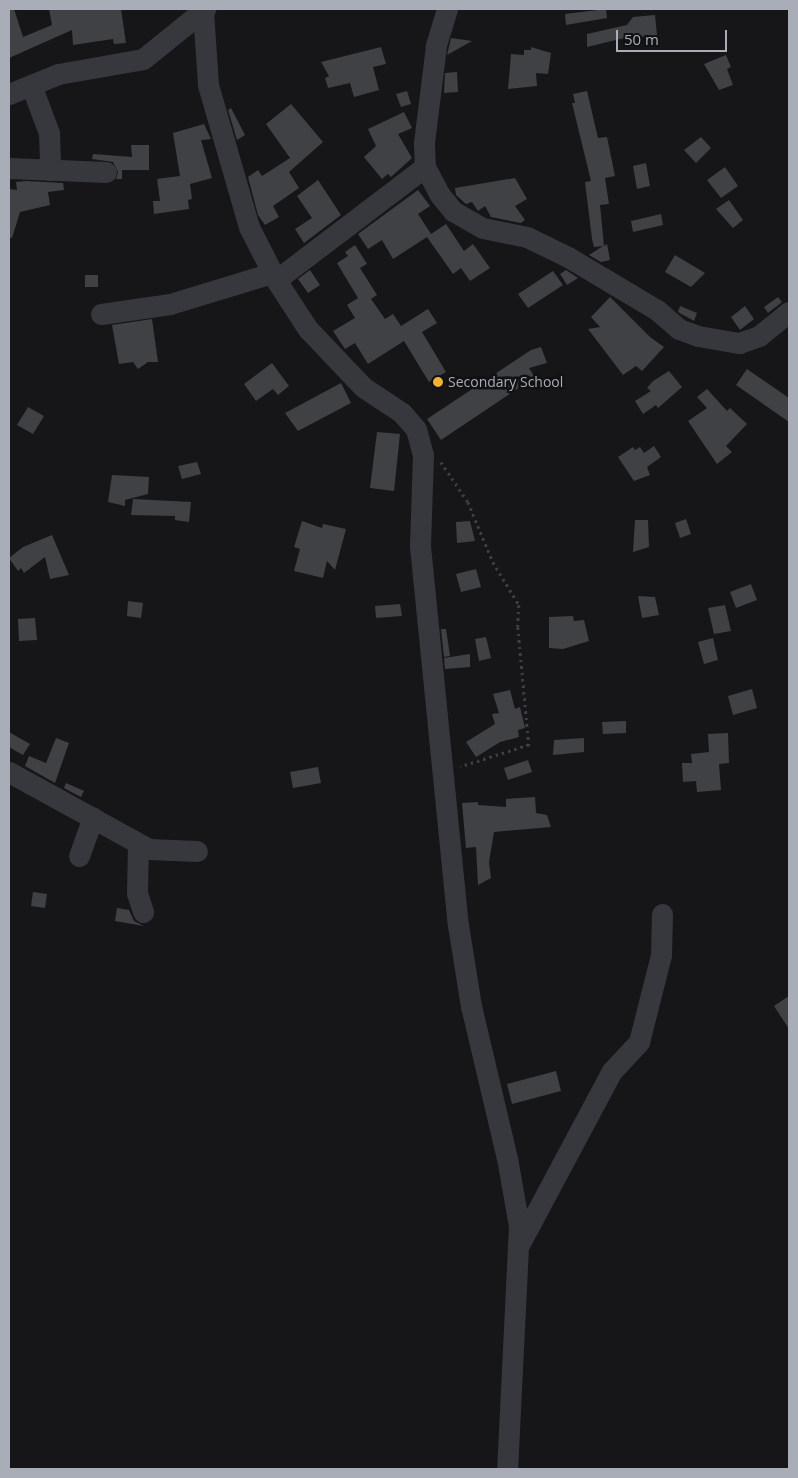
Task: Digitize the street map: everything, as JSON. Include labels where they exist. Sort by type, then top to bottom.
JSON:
[{"type":"street","points":[[447,9],[436,46],[428,94],[424,143],[425,167],[440,195],[453,211],[483,228],[527,237],[568,257],[657,310],[679,329],[718,342],[739,343],[759,336],[789,312]]},
{"type":"street","points":[[9,94],[80,69],[143,59],[204,10]]},
{"type":"street","points":[[204,10],[204,69],[216,119],[241,207],[274,276],[294,310],[324,349],[363,387],[402,413],[416,429],[423,455],[420,546],[459,934],[471,1006],[511,1180],[519,1226],[507,1469]]},
{"type":"street","points":[[31,85],[49,132],[50,170]]},
{"type":"street","points":[[101,314],[170,304],[274,276],[425,167]]},
{"type":"street","points":[[9,168],[106,172]]},
{"type":"street","points":[[9,772],[149,849],[197,851]]},
{"type":"street","points":[[79,856],[93,817]]},
{"type":"street","points":[[138,844],[137,893],[143,912]]},
{"type":"street","points":[[518,1248],[612,1071],[640,1042],[661,955],[662,914]]},
{"type":"path","points":[[437,457],[468,502],[493,562],[519,605],[518,627],[529,745],[496,753],[443,774]]},
{"type":"building","points":[[9,9],[14,9],[23,37],[52,25],[49,9],[121,9],[126,43],[114,44],[113,39],[73,45],[72,30],[9,58]]},
{"type":"building","points":[[606,9],[607,18],[566,25],[565,14]]},
{"type":"building","points":[[655,15],[657,35],[620,39],[587,47],[587,34],[627,25],[633,17]]},
{"type":"building","points":[[451,38],[472,41],[447,55]]},
{"type":"building","points":[[381,47],[386,64],[373,67],[379,90],[354,97],[350,83],[328,88],[325,78],[329,76],[321,62]]},
{"type":"building","points":[[531,47],[551,53],[548,74],[536,73],[537,86],[508,89],[511,54],[524,55],[524,50],[531,50]]},
{"type":"building","points":[[726,55],[731,67],[727,69],[733,85],[719,90],[704,64]]},
{"type":"building","points":[[457,72],[458,92],[444,93],[445,73]]},
{"type":"building","points":[[407,91],[411,104],[401,107],[396,94]]},
{"type":"building","points":[[587,91],[598,138],[607,137],[615,176],[605,178],[609,204],[600,205],[604,246],[607,244],[610,260],[601,262],[589,255],[603,246],[594,247],[592,239],[585,182],[591,181],[572,103],[575,103],[573,94]]},
{"type":"building","points":[[291,104],[323,142],[289,172],[299,188],[273,206],[279,217],[265,225],[258,215],[248,177],[258,170],[262,176],[290,158],[266,124]]},
{"type":"building","points":[[231,108],[245,135],[237,140],[228,110]]},
{"type":"building","points":[[404,112],[412,128],[398,134],[412,158],[391,177],[388,174],[382,179],[364,157],[376,146],[368,129]]},
{"type":"building","points":[[204,124],[211,139],[201,140],[212,178],[190,184],[192,199],[188,200],[189,209],[154,214],[153,201],[160,201],[157,179],[180,176],[173,133]]},
{"type":"building","points":[[701,137],[711,148],[696,163],[684,150]]},
{"type":"building","points":[[131,145],[149,145],[149,170],[122,170],[122,179],[116,179],[118,172],[113,162],[92,159],[93,154],[132,157]]},
{"type":"building","points":[[646,163],[650,186],[637,189],[633,166]]},
{"type":"building","points":[[725,167],[738,186],[721,198],[707,180]]},
{"type":"building","points":[[515,178],[527,199],[515,206],[525,220],[521,223],[491,217],[485,206],[478,211],[472,202],[466,204],[456,195],[455,188]]},
{"type":"building","points":[[318,180],[341,215],[304,243],[295,229],[312,218],[297,196]]},
{"type":"building","points":[[16,182],[63,183],[64,190],[48,192],[50,205],[20,212],[12,238],[9,238],[9,189],[17,190]]},
{"type":"building","points":[[418,190],[430,206],[418,214],[431,234],[446,224],[464,251],[473,244],[490,268],[470,281],[461,268],[453,274],[427,237],[393,259],[382,240],[368,249],[358,234]]},
{"type":"building","points":[[729,200],[743,220],[733,228],[716,209]]},
{"type":"building","points":[[661,214],[663,225],[633,232],[631,221]]},
{"type":"building","points":[[355,245],[367,264],[360,268],[377,295],[371,299],[385,319],[393,314],[401,326],[428,309],[437,323],[422,332],[446,372],[429,382],[404,341],[368,364],[355,343],[345,349],[333,331],[355,318],[347,305],[358,298],[337,263],[348,256],[345,252]]},
{"type":"building","points":[[675,255],[705,273],[691,287],[665,272]]},
{"type":"building","points":[[310,270],[320,285],[308,293],[298,279]]},
{"type":"building","points":[[566,270],[578,278],[567,285],[560,274]]},
{"type":"building","points":[[553,271],[563,285],[528,308],[518,294]]},
{"type":"building","points":[[85,275],[98,275],[98,287],[85,287]]},
{"type":"building","points":[[610,297],[650,337],[664,347],[642,371],[636,366],[623,375],[588,329],[600,327],[591,317]]},
{"type":"building","points":[[778,297],[782,302],[768,313],[764,307]]},
{"type":"building","points":[[680,306],[697,313],[694,321],[678,312]]},
{"type":"building","points":[[745,306],[754,319],[740,330],[731,317]]},
{"type":"building","points":[[152,319],[158,362],[148,362],[138,369],[133,362],[119,364],[112,325]]},
{"type":"building","points":[[541,347],[547,363],[529,368],[535,377],[441,440],[427,419],[531,350]]},
{"type":"building","points":[[272,363],[289,386],[278,395],[273,389],[256,401],[244,384]]},
{"type":"building","points":[[747,369],[789,398],[789,422],[736,385]]},
{"type":"building","points":[[669,371],[682,387],[658,408],[656,405],[643,414],[635,401],[651,391],[647,388],[653,381]]},
{"type":"building","points":[[341,383],[351,403],[298,431],[285,413]]},
{"type":"building","points":[[707,389],[727,411],[730,408],[747,424],[726,446],[732,452],[717,464],[688,421],[707,408],[697,397]]},
{"type":"building","points":[[28,407],[44,416],[33,434],[17,425]]},
{"type":"building","points":[[377,432],[400,434],[394,491],[370,488]]},
{"type":"building","points":[[654,446],[661,457],[647,467],[650,475],[634,481],[618,457],[633,447],[635,450],[640,447],[644,453]]},
{"type":"building","points":[[197,462],[201,474],[182,479],[178,466]]},
{"type":"building","points":[[112,475],[149,477],[148,494],[125,500],[125,506],[108,502]]},
{"type":"building","points":[[133,499],[191,502],[189,522],[175,520],[175,516],[131,515]]},
{"type":"building","points":[[686,519],[691,534],[680,538],[675,523]]},
{"type":"building","points":[[635,520],[648,520],[649,547],[633,552]]},
{"type":"building","points":[[302,521],[322,528],[323,524],[346,529],[335,570],[327,561],[323,578],[294,571],[300,549],[294,547]]},
{"type":"building","points":[[470,521],[475,541],[457,543],[456,522]]},
{"type":"building","points":[[52,535],[69,575],[50,579],[45,557],[24,573],[21,568],[18,571],[9,558],[23,547]]},
{"type":"building","points":[[476,569],[481,587],[461,592],[456,574]]},
{"type":"building","points":[[751,584],[757,600],[736,608],[730,592]]},
{"type":"building","points":[[638,596],[655,597],[659,615],[642,618]]},
{"type":"building","points":[[128,601],[143,603],[141,618],[127,616]]},
{"type":"building","points":[[400,604],[402,616],[376,618],[375,606]]},
{"type":"building","points":[[725,605],[731,631],[714,634],[708,608]]},
{"type":"building","points":[[573,616],[574,621],[584,620],[589,641],[563,649],[549,648],[549,617]]},
{"type":"building","points":[[35,618],[37,640],[19,641],[18,619]]},
{"type":"building","points":[[441,629],[446,629],[450,656],[444,657]]},
{"type":"building","points":[[486,637],[491,658],[479,661],[475,639]]},
{"type":"building","points":[[713,638],[718,660],[704,664],[698,642]]},
{"type":"building","points":[[470,654],[470,667],[445,669],[444,658]]},
{"type":"building","points":[[752,689],[757,708],[733,715],[728,696]]},
{"type":"building","points":[[510,690],[515,709],[520,707],[525,728],[518,730],[519,737],[500,742],[476,757],[466,742],[495,724],[492,714],[499,713],[493,694]]},
{"type":"building","points":[[626,721],[626,733],[603,734],[602,722]]},
{"type":"building","points":[[9,732],[30,744],[23,755],[9,747]]},
{"type":"building","points":[[728,733],[729,763],[719,764],[721,790],[697,792],[696,781],[683,782],[682,763],[692,763],[691,754],[709,752],[708,734]]},
{"type":"building","points":[[56,738],[69,743],[55,783],[25,766],[29,756],[46,763]]},
{"type":"building","points":[[584,738],[584,752],[553,755],[554,740]]},
{"type":"building","points":[[528,760],[532,772],[508,780],[504,768]]},
{"type":"building","points":[[318,767],[321,783],[293,788],[290,772]]},
{"type":"building","points":[[66,783],[84,791],[81,797],[64,788]]},
{"type":"building","points":[[535,797],[536,813],[547,815],[551,827],[494,832],[489,862],[491,878],[478,885],[476,847],[466,848],[462,803],[478,802],[478,805],[506,807],[506,799]]},
{"type":"building","points":[[33,892],[47,894],[45,908],[31,906]]},
{"type":"building","points":[[117,908],[129,910],[134,921],[144,926],[115,921]]},
{"type":"building","points":[[789,996],[789,1029],[774,1006]]},
{"type":"building","points":[[556,1071],[561,1091],[512,1104],[507,1084]]},
{"type":"place","name":"Secondary School","points":[[438,382]]}]
